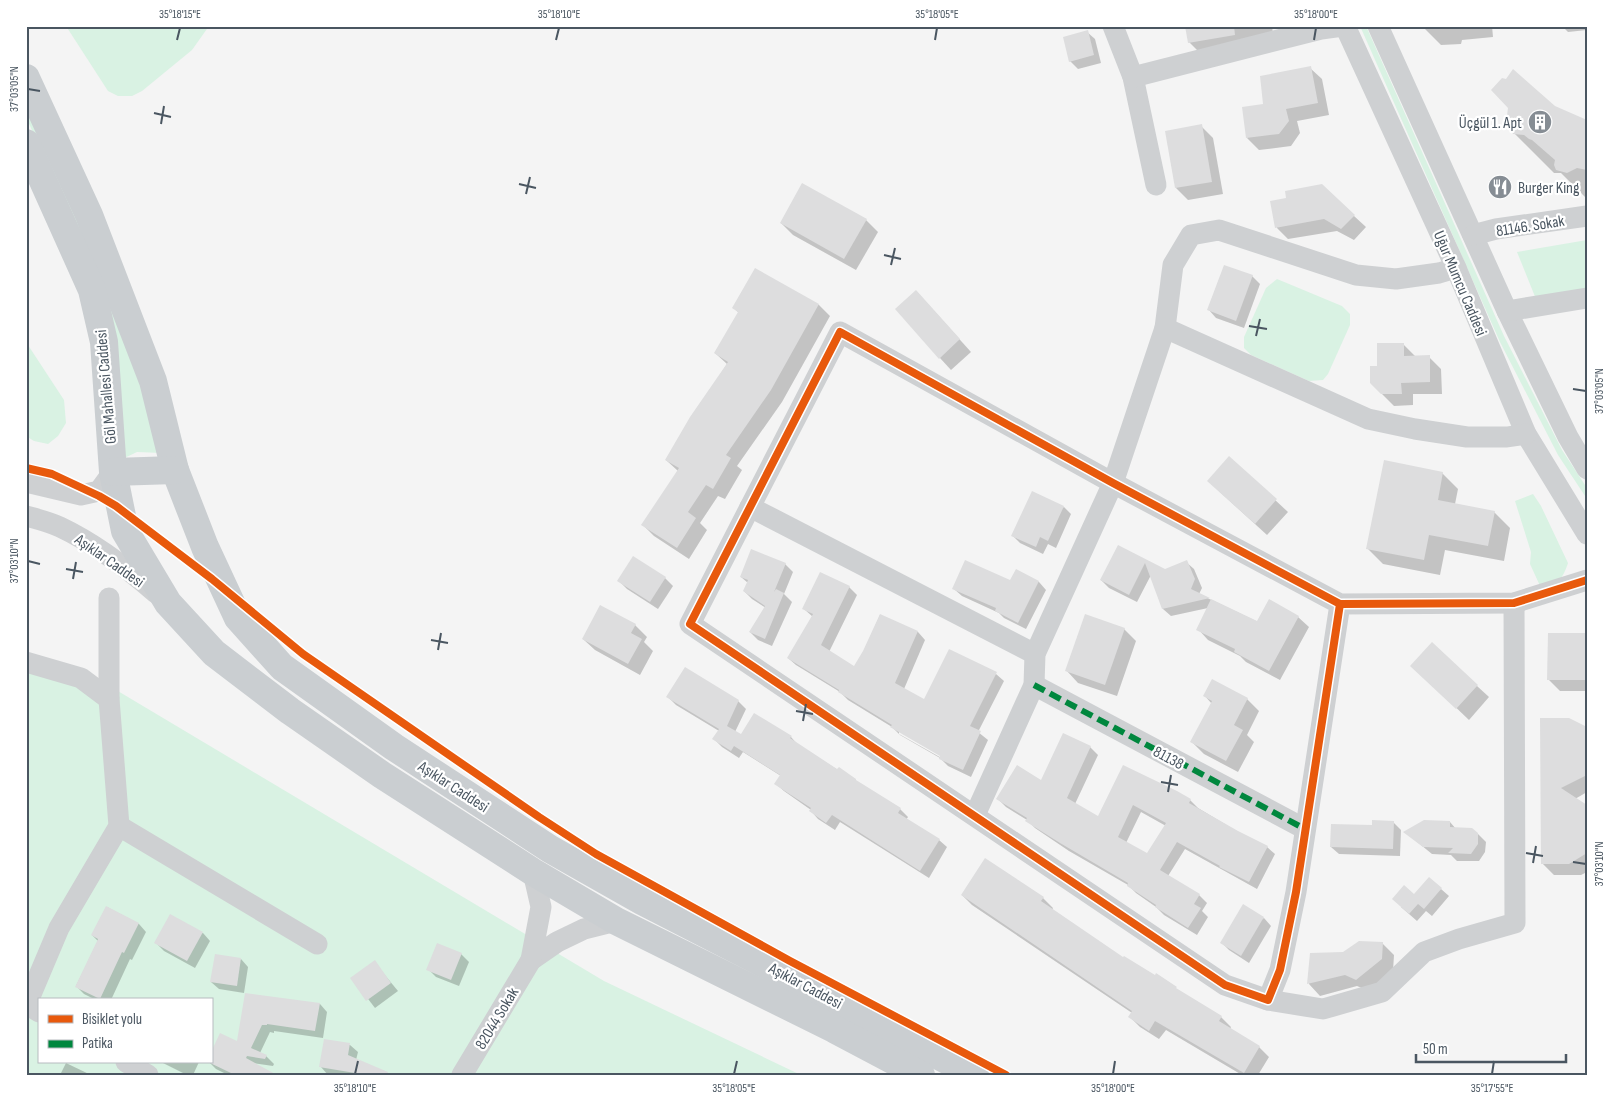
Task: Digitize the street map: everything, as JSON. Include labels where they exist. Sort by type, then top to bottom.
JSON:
[{"type":"main road","name":"Göl Mahallesi Caddesi","points":[[26,78],[89,215],[149,372],[175,470]]},
{"type":"main road","name":"Göl Mahallesi Caddesi","points":[[26,143],[92,290],[104,342],[113,472],[125,531],[168,603]]},
{"type":"main road","points":[[113,472],[175,470]]},
{"type":"main road","name":"Aşıklar Caddesi","points":[[175,470],[205,547],[238,618],[282,667],[394,747],[550,849],[642,901],[975,1075]]},
{"type":"main road","name":"Aşıklar Caddesi","points":[[168,603],[214,653],[290,711],[382,775],[533,872],[616,921],[834,1029],[922,1075]]},
{"type":"street","points":[[1113,26],[1133,77],[1156,184]]},
{"type":"street","points":[[1133,77],[1322,29],[1344,26]]},
{"type":"street","name":"Uğur Mumcu Caddesi","points":[[1344,26],[1456,268],[1526,434],[1587,534]]},
{"type":"street","name":"Uğur Mumcu Caddesi","points":[[1378,26],[1507,310],[1577,437],[1587,468]]},
{"type":"street","name":"81146. Sokak","points":[[1473,235],[1496,229],[1587,216]]},
{"type":"street","points":[[975,815],[1034,685],[1035,654],[1113,483],[1164,328],[1173,265],[1190,235],[1219,230],[1356,275],[1396,279],[1439,273],[1456,268]]},
{"type":"street","points":[[1507,310],[1587,298]]},
{"type":"street","points":[[1164,328],[1368,419],[1467,437],[1526,434]]},
{"type":"street","points":[[1514,603],[1515,923],[1459,939],[1424,952],[1382,992],[1323,1009],[1268,1000],[1225,985],[690,624],[840,332],[1113,483],[1340,604],[1514,603],[1587,580]]},
{"type":"street","points":[[26,482],[81,496],[99,491],[113,472]]},
{"type":"street","points":[[750,507],[1035,654]]},
{"type":"street","name":"Aşıklar Caddesi","points":[[26,516],[58,526],[85,541],[137,576],[168,603]]},
{"type":"street","points":[[38,1011],[28,1005],[29,999],[59,928],[119,826],[109,699],[109,598]]},
{"type":"street","points":[[1268,1000],[1280,970],[1296,892],[1340,604]]},
{"type":"street","points":[[26,662],[81,678],[109,699]]},
{"type":"street","name":"81138","points":[[1034,685],[1305,829]]},
{"type":"street","points":[[119,826],[317,944]]},
{"type":"street","points":[[531,960],[541,907],[533,872]]},
{"type":"street","points":[[531,960],[557,942],[584,929],[616,921]]},
{"type":"street","name":"82044 Sokak","points":[[462,1075],[531,960]]},
{"type":"street","points":[[129,1064],[148,1075]]},
{"type":"green space","points":[[66,26],[209,26],[192,50],[142,91],[132,96],[118,96],[108,91]]},
{"type":"green space","points":[[1360,26],[1366,26],[1504,336],[1562,450],[1587,488],[1587,499],[1558,455],[1500,342]]},
{"type":"green space","points":[[26,100],[136,360],[162,453],[137,452],[116,462],[72,220],[26,117]]},
{"type":"green space","points":[[1587,240],[1587,305],[1542,314],[1517,252]]},
{"type":"green space","points":[[1277,279],[1342,306],[1350,314],[1350,325],[1328,374],[1323,380],[1309,381],[1251,355],[1244,348],[1244,337],[1266,288]]},
{"type":"green space","points":[[26,342],[64,400],[66,423],[58,436],[48,444],[34,441],[26,436]]},
{"type":"green space","points":[[1533,494],[1541,506],[1568,563],[1564,574],[1559,580],[1552,585],[1541,588],[1530,564],[1531,552],[1515,501]]},
{"type":"green space","points":[[26,652],[86,672],[604,981],[801,1075],[26,1075]]},
{"type":"building","points":[[1185,26],[1234,26],[1235,35],[1188,43]]},
{"type":"building","points":[[1088,30],[1094,55],[1069,62],[1063,37]]},
{"type":"building","points":[[1311,66],[1318,103],[1286,109],[1289,121],[1279,134],[1246,138],[1242,107],[1263,104],[1260,76]]},
{"type":"building","name":"Üçgül 1. Apt","points":[[1513,69],[1555,106],[1587,120],[1587,170],[1577,168],[1567,173],[1556,170],[1555,160],[1532,140],[1524,135],[1513,134],[1510,130],[1506,123],[1508,108],[1491,90],[1502,78],[1506,79]]},
{"type":"building","points":[[1202,124],[1212,182],[1175,188],[1165,131]]},
{"type":"building","points":[[802,183],[867,219],[844,259],[780,223]]},
{"type":"building","points":[[1322,184],[1355,215],[1341,229],[1324,219],[1275,228],[1270,201],[1286,198],[1285,191]]},
{"type":"building","points":[[1224,265],[1253,275],[1236,321],[1207,310]]},
{"type":"building","points":[[755,268],[819,304],[771,390],[726,455],[731,458],[713,489],[706,485],[688,512],[696,518],[677,548],[641,525],[679,468],[665,460],[690,417],[728,362],[714,353],[738,312],[732,308]]},
{"type":"building","points":[[916,290],[960,339],[939,359],[895,309]]},
{"type":"building","points":[[1377,343],[1404,343],[1404,356],[1430,355],[1430,382],[1401,383],[1402,394],[1381,394],[1370,383],[1370,366],[1377,366]]},
{"type":"building","points":[[1229,456],[1277,499],[1255,524],[1207,481]]},
{"type":"building","points":[[1384,460],[1443,472],[1438,500],[1495,511],[1488,546],[1429,535],[1424,560],[1366,549]]},
{"type":"building","points":[[1032,491],[1064,506],[1048,541],[1040,537],[1036,547],[1011,536]]},
{"type":"building","points":[[1118,545],[1165,569],[1187,560],[1195,579],[1191,589],[1210,598],[1162,609],[1145,563],[1129,595],[1100,580]]},
{"type":"building","points":[[751,549],[786,563],[774,592],[776,589],[784,593],[765,639],[749,632],[765,606],[743,591],[748,580],[740,577]]},
{"type":"building","points":[[633,556],[666,577],[650,602],[617,581]]},
{"type":"building","points":[[965,560],[1010,580],[1016,569],[1039,581],[1018,623],[995,611],[996,608],[952,589]]},
{"type":"building","points":[[820,572],[850,586],[821,645],[854,666],[880,614],[918,631],[895,683],[924,699],[949,649],[997,672],[970,726],[981,731],[963,770],[939,759],[940,756],[890,727],[892,725],[787,658],[813,614],[802,609]]},
{"type":"building","points":[[1211,599],[1257,621],[1269,599],[1299,616],[1269,671],[1234,652],[1235,649],[1196,630]]},
{"type":"building","points":[[600,605],[636,624],[631,633],[642,639],[628,664],[582,639]]},
{"type":"building","points":[[1085,614],[1125,628],[1105,685],[1065,671]]},
{"type":"building","points":[[1548,633],[1587,633],[1587,680],[1547,680]]},
{"type":"building","points":[[1432,642],[1478,685],[1456,709],[1410,666]]},
{"type":"building","points":[[685,667],[739,700],[727,726],[741,734],[754,713],[792,736],[790,738],[837,769],[839,767],[901,808],[898,813],[940,839],[920,871],[832,815],[826,823],[809,811],[811,808],[774,784],[780,775],[734,746],[731,751],[712,739],[719,729],[666,697]]},
{"type":"building","points":[[1212,679],[1248,698],[1234,725],[1243,730],[1226,761],[1190,742],[1212,701],[1203,696]]},
{"type":"building","points":[[1540,718],[1569,718],[1587,727],[1587,775],[1561,788],[1587,805],[1587,853],[1569,864],[1541,864]]},
{"type":"building","points":[[1063,733],[1091,746],[1067,798],[1098,816],[1123,765],[1177,791],[1191,799],[1189,803],[1268,846],[1249,882],[1177,842],[1160,870],[1200,894],[1194,904],[1201,908],[1188,928],[1127,886],[1128,883],[1025,821],[1027,818],[996,799],[1017,765],[1041,780]],"holes":[[[1133,805],[1166,823],[1147,853],[1118,837]]]},
{"type":"building","points":[[1372,820],[1394,821],[1393,849],[1330,847],[1331,824],[1372,825]]},
{"type":"building","points":[[1424,820],[1450,821],[1450,827],[1472,828],[1478,833],[1478,844],[1471,854],[1448,853],[1453,848],[1423,847],[1403,832]]},
{"type":"building","points":[[985,858],[1044,897],[1041,901],[1123,957],[1155,975],[1156,973],[1176,988],[1222,1016],[1219,1021],[1260,1046],[1244,1073],[1155,1021],[1149,1031],[1128,1017],[1132,1011],[961,895]]},
{"type":"building","points":[[1429,877],[1442,888],[1424,909],[1418,904],[1409,914],[1392,899],[1404,885],[1414,894]]},
{"type":"building","points":[[1243,904],[1264,917],[1241,956],[1220,943]]},
{"type":"building","points":[[106,906],[139,923],[124,953],[122,952],[100,998],[75,987],[98,939],[91,935]]},
{"type":"building","points":[[170,914],[203,932],[187,961],[154,943]]},
{"type":"building","points":[[1359,941],[1383,942],[1382,959],[1356,980],[1345,975],[1307,984],[1310,953],[1343,952]]},
{"type":"building","points":[[437,943],[462,953],[451,980],[426,970]]},
{"type":"building","points":[[215,954],[241,958],[237,986],[210,982]]},
{"type":"building","points":[[375,960],[391,983],[366,1001],[350,978]]},
{"type":"building","points":[[245,993],[320,1003],[315,1031],[267,1024],[262,1025],[251,1048],[267,1055],[265,1059],[247,1056],[246,1058],[277,1075],[231,1075],[231,1073],[212,1064],[212,1050],[220,1033],[237,1041]]},
{"type":"building","points":[[324,1039],[350,1043],[348,1055],[388,1072],[387,1075],[367,1075],[319,1067]]},
{"type":"marked path","points":[[1034,685],[1305,829]]},
{"type":"cycle path","points":[[1340,604],[1296,892],[1280,970],[1268,1000],[1225,985],[690,624],[840,332],[1113,483],[1340,604],[1514,603],[1587,580]]},
{"type":"cycle path","points":[[26,468],[52,474],[116,506],[212,579],[303,654],[539,817],[596,854],[790,961],[1006,1075]]},
{"type":"place","name":"Üçgül 1. Apt","points":[[1540,122]]},
{"type":"place","name":"Burger King","points":[[1500,187]]}]
